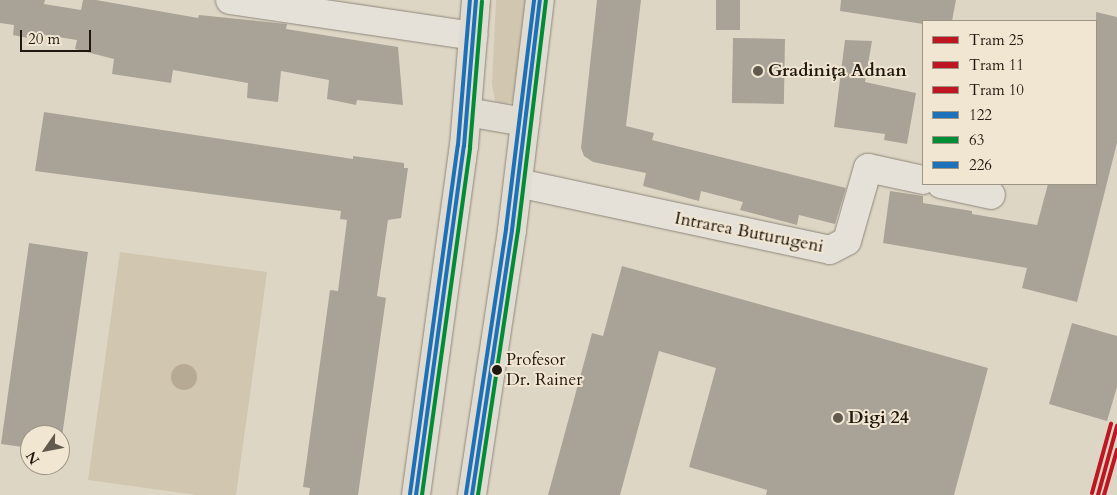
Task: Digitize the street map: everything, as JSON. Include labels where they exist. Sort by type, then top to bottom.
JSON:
[{"type":"main road","points":[[416,495],[467,112],[476,0]]},
{"type":"main road","points":[[472,495],[518,183],[540,0]]},
{"type":"main road","points":[[467,112],[525,122]]},
{"type":"street","points":[[230,0],[473,36]]},
{"type":"street","name":"Intrarea Buturugeni","points":[[518,183],[830,250],[847,241],[868,168],[922,180]]},
{"type":"street","points":[[946,185],[991,195]]},
{"type":"shaded area","points":[[496,0],[530,0],[518,83],[512,102],[504,104],[495,101],[492,84]]},
{"type":"shaded area","points":[[120,252],[267,272],[236,495],[197,495],[88,480]]},
{"type":"shaded area","points":[[184,364],[193,368],[197,377],[193,386],[184,390],[175,386],[171,377],[175,368]]},
{"type":"building","points":[[0,0],[45,0],[44,4],[81,10],[83,0],[96,0],[198,18],[199,15],[287,24],[286,29],[398,47],[403,105],[357,100],[356,105],[327,99],[329,80],[281,71],[278,102],[247,98],[248,83],[173,70],[171,83],[112,74],[114,59],[75,49],[77,40],[39,34],[38,40],[13,35],[14,25],[0,23]]},
{"type":"building","points":[[597,0],[641,0],[626,126],[654,133],[652,140],[846,188],[835,224],[799,215],[797,225],[740,210],[743,202],[701,191],[699,201],[643,186],[646,173],[593,162],[584,156],[581,148]]},
{"type":"building","points":[[716,0],[740,0],[740,30],[716,30]]},
{"type":"building","points":[[841,0],[956,0],[952,20],[922,20],[922,24],[840,11]]},
{"type":"building","points":[[1096,12],[1117,17],[1117,143],[1077,302],[1022,288],[1027,268],[883,243],[890,191],[923,196],[923,203],[972,211],[972,214],[1037,225],[1048,185],[1097,185]]},
{"type":"building","name":"Gradinița Adnan","points":[[733,38],[785,39],[784,104],[732,103]]},
{"type":"building","points":[[845,40],[872,41],[865,82],[916,93],[907,144],[884,140],[885,134],[834,127]]},
{"type":"building","points":[[44,112],[353,159],[353,156],[404,163],[404,168],[408,168],[401,218],[388,220],[377,296],[386,298],[358,495],[309,495],[310,488],[303,487],[330,290],[338,291],[347,220],[340,219],[341,211],[35,171]]},
{"type":"building","points":[[29,243],[88,252],[64,425],[20,425],[20,447],[1,444]]},
{"type":"building","name":"Digi 24","points":[[622,266],[988,368],[954,495],[766,495],[767,490],[689,467],[716,368],[659,351],[620,495],[548,495],[592,333],[603,336]]},
{"type":"building","points":[[1072,323],[1117,336],[1117,387],[1107,421],[1049,404]]},
{"type":"tram line","name":"10","points":[[1092,493],[1111,424]]},
{"type":"tram line","name":"25","points":[[1098,495],[1117,426]]},
{"type":"tram line","name":"11","points":[[1104,495],[1117,450]]},
{"type":"transit line","name":"226","points":[[410,494],[458,145],[470,0]]},
{"type":"transit line","name":"122","points":[[416,495],[464,146],[476,0]]},
{"type":"transit line","name":"226","points":[[466,494],[506,229],[534,0]]},
{"type":"transit line","name":"122","points":[[472,495],[512,230],[540,0]]},
{"type":"transit line","name":"63","points":[[422,495],[470,147],[482,1]]},
{"type":"transit line","name":"63","points":[[478,495],[518,231],[546,1]]},
{"type":"place","name":"Gradinița Adnan","points":[[758,71]]},
{"type":"place","name":"Profesor Dr. Rainer","points":[[497,370]]},
{"type":"place","name":"Digi 24","points":[[838,418]]}]
